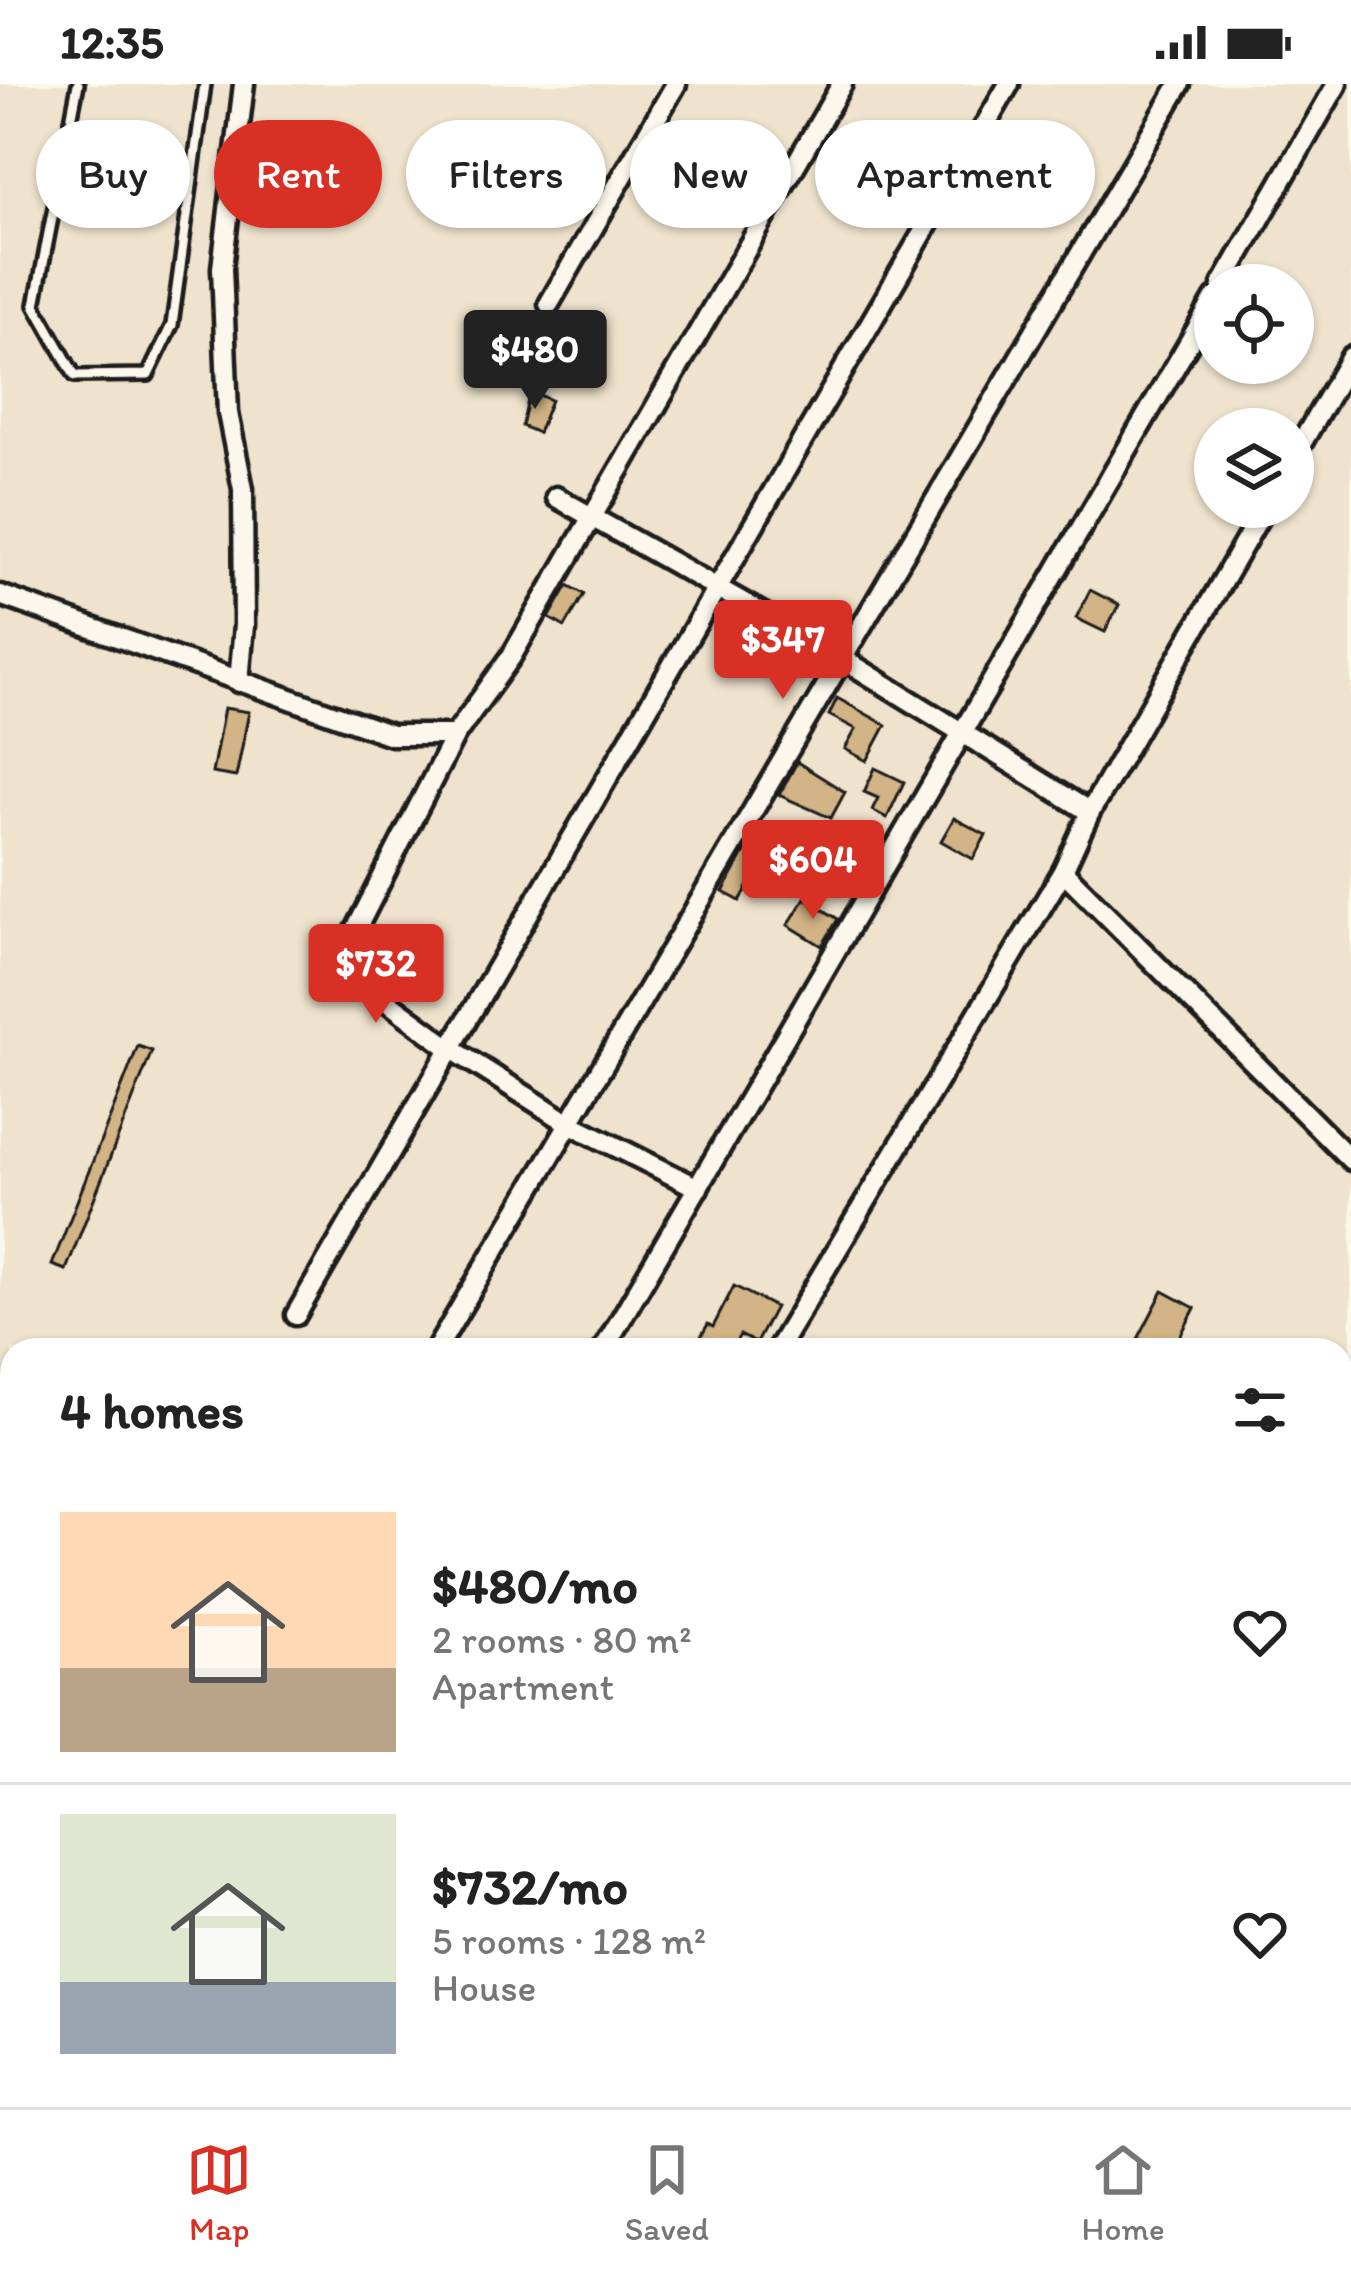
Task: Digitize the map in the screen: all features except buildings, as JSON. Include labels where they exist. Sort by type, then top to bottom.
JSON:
[{"type":"street","points":[[238,682],[244,626],[244,490],[228,413],[221,268],[244,84]]},
{"type":"street","points":[[549,304],[676,84]]},
{"type":"street","points":[[698,1188],[567,1122],[450,1048],[338,964],[455,735],[511,657],[842,84]]},
{"type":"street","points":[[296,1315],[1009,84]]},
{"type":"street","points":[[443,1338],[1180,84]]},
{"type":"street","points":[[1234,264],[1337,84]]},
{"type":"street","points":[[610,1338],[1194,335]]},
{"type":"street","points":[[1314,421],[1351,357]]},
{"type":"street","points":[[556,497],[718,586],[1090,812]]},
{"type":"street","points":[[784,1338],[1063,871],[1090,812],[1253,528]]},
{"type":"street","points":[[0,596],[392,735],[455,735]]},
{"type":"street","points":[[1063,871],[1351,1160]]},
{"type":"lane","points":[[78,84],[35,305],[75,376],[148,375],[172,326],[205,84]]},
{"type":"shaded area","points":[[0,84],[1351,84],[1351,1338],[0,1338]]}]
